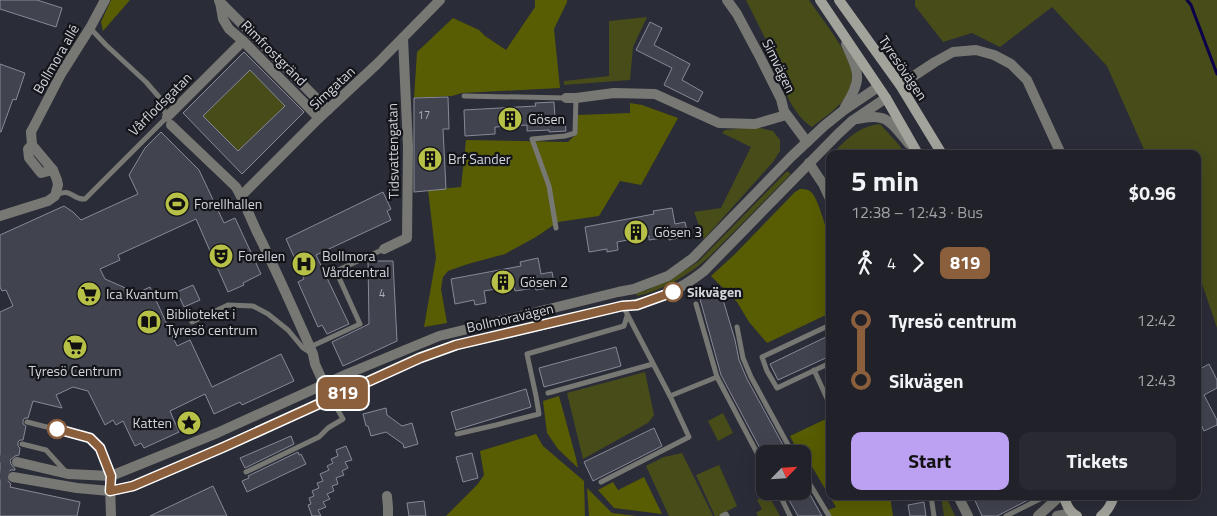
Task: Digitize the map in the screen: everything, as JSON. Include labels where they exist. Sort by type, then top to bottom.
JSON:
[{"type":"main road","points":[[820,0],[886,98],[916,150]]},
{"type":"main road","name":"Tyresövägen","points":[[839,0],[900,85],[940,150]]},
{"type":"main road","points":[[878,87],[900,85]]},
{"type":"main road","points":[[886,98],[900,85]]},
{"type":"main road","points":[[1065,500],[1067,506],[1075,515]]},
{"type":"street","name":"Bollmora allé","points":[[55,196],[58,185],[53,170],[32,145],[31,132],[61,74],[105,0]]},
{"type":"street","name":"Simgatan","points":[[241,196],[440,0]]},
{"type":"street","name":"Simvägen","points":[[727,0],[737,14],[761,59],[781,99],[786,115],[807,142]]},
{"type":"street","name":"Rimfrostgränd","points":[[219,1],[223,19],[229,29],[320,118]]},
{"type":"street","name":"Rimfrostgränd","points":[[219,1],[328,110]]},
{"type":"street","name":"Bollmoravägen","points":[[842,33],[857,69],[858,80],[855,91],[844,110]]},
{"type":"street","name":"Tidsvattengatan","points":[[384,249],[407,238],[408,147],[403,38]]},
{"type":"street","name":"Vårflodsgatan","points":[[169,121],[243,41]]},
{"type":"street","points":[[900,85],[953,52],[976,50],[994,55],[1011,64],[1027,80],[1059,150]]},
{"type":"street","name":"Bollmoravägen","points":[[17,462],[68,474],[111,476],[217,433],[324,384],[439,336],[634,289],[668,276],[693,258],[791,157],[824,126],[878,87]]},
{"type":"street","points":[[571,98],[614,93],[655,94],[719,123],[727,124],[755,124],[786,115]]},
{"type":"street","name":"Bollmoravägen","points":[[13,477],[77,488],[110,491],[133,486],[420,358],[456,345],[625,311],[673,292],[704,271],[808,163],[852,121],[886,98]]},
{"type":"street","points":[[852,121],[869,116],[878,116],[888,120],[914,150]]},
{"type":"street","points":[[169,121],[236,187],[312,350],[315,364],[331,398]]},
{"type":"street","points":[[807,142],[808,163],[826,190]]},
{"type":"street","points":[[0,216],[48,201],[55,196]]},
{"type":"street","points":[[618,292],[625,311]]},
{"type":"street","points":[[111,476],[111,516]]},
{"type":"street","points":[[387,496],[388,516]]},
{"type":"street","points":[[960,500],[968,516]]},
{"type":"street","points":[[1038,516],[1056,500]]},
{"type":"street","points":[[1057,516],[1075,515]]},
{"type":"lane","points":[[90,28],[158,96],[169,121]]},
{"type":"lane","points":[[464,96],[571,98],[575,133],[565,136],[532,138],[549,186],[556,228]]},
{"type":"lane","name":"Vårflodsgatan","points":[[55,196],[61,192],[66,192],[77,199],[85,199],[169,121]]},
{"type":"lane","points":[[192,322],[228,306],[253,306],[268,314],[288,330],[303,348],[309,352],[360,324],[336,271],[384,249]]},
{"type":"lane","points":[[696,304],[717,376],[756,451]]},
{"type":"lane","points":[[600,482],[689,438],[670,396],[625,311]]},
{"type":"lane","points":[[457,434],[539,414],[527,354],[624,326],[625,311]]},
{"type":"lane","points":[[737,327],[743,358],[751,377],[788,445]]},
{"type":"lane","points":[[826,327],[762,357],[767,371],[777,388],[826,365]]},
{"type":"lane","points":[[548,393],[653,364]]},
{"type":"lane","points":[[814,370],[826,390]]},
{"type":"lane","points":[[670,396],[717,376]]},
{"type":"lane","points":[[246,472],[320,437],[328,428],[343,419],[331,398]]},
{"type":"lane","points":[[27,422],[90,438],[100,448],[111,476]]},
{"type":"lane","points":[[22,444],[46,450],[68,474]]},
{"type":"lane","points":[[811,486],[829,516]]},
{"type":"lane","points":[[782,500],[790,516]]},
{"type":"lane","points":[[932,500],[934,516]]},
{"type":"lane","points":[[1006,516],[1038,500]]},
{"type":"lane","points":[[722,516],[726,514],[727,516]]},
{"type":"green space","points":[[746,0],[809,0],[842,48],[851,68],[852,79],[849,89],[839,105],[812,127],[799,116],[789,100],[782,82],[779,66]]},
{"type":"green space","points":[[915,0],[1217,0],[1217,328],[1201,281],[1201,150],[1144,150],[1107,66],[1052,7],[1000,47],[972,33],[943,42],[915,6]]},
{"type":"green space","points":[[647,17],[633,47],[630,80],[564,85],[564,81],[609,76],[609,21]]},
{"type":"green space","points":[[250,70],[285,106],[238,151],[203,116]]},
{"type":"green space","points":[[880,124],[902,150],[836,150],[848,138],[860,130]]},
{"type":"green space","points":[[756,127],[773,131],[780,140],[780,151],[773,162],[704,239],[694,212],[721,208],[751,147],[722,133],[725,130]]},
{"type":"green space","points":[[787,171],[791,174],[708,258],[675,282],[637,296],[636,293],[669,280],[698,262]]},
{"type":"green space","points":[[645,372],[654,415],[648,423],[583,459],[567,393]]},
{"type":"green space","points":[[723,413],[733,433],[718,441],[708,421]]},
{"type":"green space","points":[[682,453],[713,516],[669,516],[646,466],[664,457]]},
{"type":"green space","points":[[719,465],[737,506],[715,516],[696,475]]},
{"type":"green space","points":[[757,500],[771,500],[780,516],[758,516],[756,513],[762,509]]},
{"type":"green space","points":[[942,500],[948,500],[955,516],[944,516]]},
{"type":"shaded area","points":[[111,0],[130,0],[103,31],[101,22]]},
{"type":"shaded area","points":[[535,0],[567,0],[554,29],[560,88],[462,93],[452,96],[414,98],[417,52],[453,18],[479,30],[506,50],[535,7]]},
{"type":"shaded area","points":[[630,103],[642,105],[678,118],[641,185],[620,181],[599,216],[558,222],[505,254],[448,271],[443,277],[441,289],[447,323],[424,327],[436,258],[428,190],[461,187],[466,140],[568,142],[577,133],[577,115],[630,113]]},
{"type":"shaded area","points":[[804,189],[809,190],[814,195],[826,228],[826,315],[767,343],[749,322],[737,302],[711,276],[795,192]]},
{"type":"shaded area","points":[[559,396],[578,468],[558,449],[547,433],[543,401]]},
{"type":"shaded area","points":[[826,419],[826,490],[811,465],[811,445],[794,445],[790,436]]},
{"type":"shaded area","points":[[536,434],[543,446],[584,481],[585,516],[446,516],[477,485],[484,475],[480,451]]},
{"type":"shaded area","points":[[644,477],[662,514],[614,508],[598,490],[613,482],[618,490]]},
{"type":"shaded area","points":[[587,488],[612,513],[636,516],[589,516]]},
{"type":"shaded area","points":[[832,500],[891,500],[893,516],[830,516],[828,510],[836,507]]},
{"type":"building","points":[[0,0],[37,0],[62,8],[56,27],[0,9]]},
{"type":"building","points":[[650,22],[662,28],[654,45],[690,64],[682,80],[703,92],[698,102],[664,85],[672,68],[636,50]]},
{"type":"building","points":[[244,52],[304,112],[242,174],[183,113]],"holes":[[[250,70],[285,106],[238,151],[203,116]]]},
{"type":"building","points":[[0,64],[25,73],[16,100],[13,99],[1,132],[0,132]]},
{"type":"building","name":"Brf Sander","points":[[448,97],[449,129],[443,129],[446,189],[414,192],[414,98]]},
{"type":"building","name":"Gösen","points":[[554,102],[555,119],[565,119],[566,131],[527,131],[527,125],[495,127],[495,134],[465,136],[464,110],[536,106],[535,103]]},
{"type":"building","points":[[161,132],[199,170],[224,223],[235,218],[261,274],[243,283],[244,285],[228,292],[196,219],[118,255],[120,260],[100,269],[105,279],[137,293],[150,287],[177,346],[190,340],[212,387],[281,354],[294,381],[242,405],[240,402],[214,414],[205,394],[170,411],[179,432],[144,448],[141,443],[135,446],[123,421],[116,425],[113,420],[105,425],[88,391],[73,387],[56,395],[62,408],[33,401],[28,418],[23,420],[23,424],[26,426],[23,440],[18,442],[20,448],[19,455],[10,460],[15,470],[7,473],[7,480],[11,484],[10,487],[80,502],[77,516],[0,516],[0,312],[13,306],[6,290],[2,291],[0,287],[0,235],[64,206],[81,220],[138,194],[129,175],[145,148]]},
{"type":"building","points":[[383,192],[391,209],[387,211],[391,220],[316,255],[349,324],[327,334],[322,325],[318,327],[298,282],[304,279],[286,239]]},
{"type":"building","name":"Gösen 3","points":[[672,208],[675,224],[685,222],[688,236],[669,240],[669,237],[649,240],[649,236],[617,242],[618,250],[607,252],[607,249],[589,252],[585,227],[654,214],[653,211]]},
{"type":"building","name":"Gösen 2","points":[[538,258],[541,274],[552,272],[555,287],[515,291],[514,286],[484,291],[486,303],[475,305],[474,300],[455,304],[451,279],[521,266],[520,262]]},
{"type":"building","points":[[368,261],[393,261],[397,341],[343,366],[332,342],[369,324]]},
{"type":"building","points":[[193,285],[200,300],[184,307],[177,292]]},
{"type":"building","points":[[721,293],[739,360],[747,379],[783,445],[758,445],[721,375],[700,299]]},
{"type":"building","points":[[826,337],[826,358],[778,380],[770,364]]},
{"type":"building","points":[[616,347],[621,366],[544,387],[539,368]]},
{"type":"building","points":[[1209,364],[1217,380],[1217,388],[1204,395],[1217,420],[1217,425],[1204,431],[1201,424],[1201,368]]},
{"type":"building","points":[[526,389],[531,407],[456,430],[451,412]]},
{"type":"building","points":[[386,408],[387,415],[402,426],[412,423],[418,444],[404,448],[403,444],[386,432],[371,436],[363,414]]},
{"type":"building","points":[[654,428],[662,446],[593,481],[584,462]]},
{"type":"building","points":[[291,436],[294,444],[245,468],[240,458]]},
{"type":"building","points":[[346,446],[352,460],[345,462],[348,468],[342,471],[344,475],[336,478],[338,484],[332,486],[334,491],[327,494],[330,499],[323,502],[326,507],[318,510],[321,516],[312,516],[308,505],[311,504],[309,498],[314,496],[312,491],[319,488],[317,483],[323,481],[320,474],[329,470],[327,466],[333,463],[331,459],[338,456],[336,450]]},
{"type":"building","points":[[298,452],[306,464],[247,492],[242,481],[249,478],[248,476]]},
{"type":"building","points":[[472,453],[478,478],[463,482],[456,457]]},
{"type":"building","points":[[213,486],[227,516],[150,516],[196,494]]},
{"type":"building","points":[[811,496],[822,516],[798,516],[789,500],[811,500]]},
{"type":"building","points":[[975,500],[1028,500],[997,516],[982,516]]},
{"type":"building","points":[[424,501],[426,516],[409,516],[407,503]]},
{"type":"building","points":[[924,502],[926,516],[910,516],[908,505]]},
{"type":"waterway","points":[[1187,0],[1191,5],[1217,74]]},
{"type":"tunnel","points":[[0,457],[17,462]]},
{"type":"tunnel","points":[[0,474],[13,477]]},
{"type":"bus line","name":"819","points":[[57,429],[90,438],[100,448],[111,476],[110,491],[133,486],[420,358],[456,345],[622,306],[637,305],[673,292]]},
{"type":"place","name":"Gösen","points":[[510,119]]},
{"type":"place","name":"Brf Sander","points":[[430,159]]},
{"type":"place","name":"Forellhallen","points":[[177,204]]},
{"type":"place","name":"Gösen 3","points":[[636,232]]},
{"type":"place","name":"Forellen","points":[[221,256]]},
{"type":"place","name":"Bollmora Vårdcentral","points":[[304,264]]},
{"type":"place","name":"Gösen 2","points":[[503,282]]},
{"type":"place","name":"Sikvägen","points":[[673,292]]},
{"type":"place","name":"Ica Kvantum","points":[[89,294]]},
{"type":"place","name":"Biblioteket i Tyresö centrum","points":[[149,322]]},
{"type":"place","name":"Tyresö Centrum","points":[[75,347]]},
{"type":"place","name":"Katten","points":[[189,423]]}]
